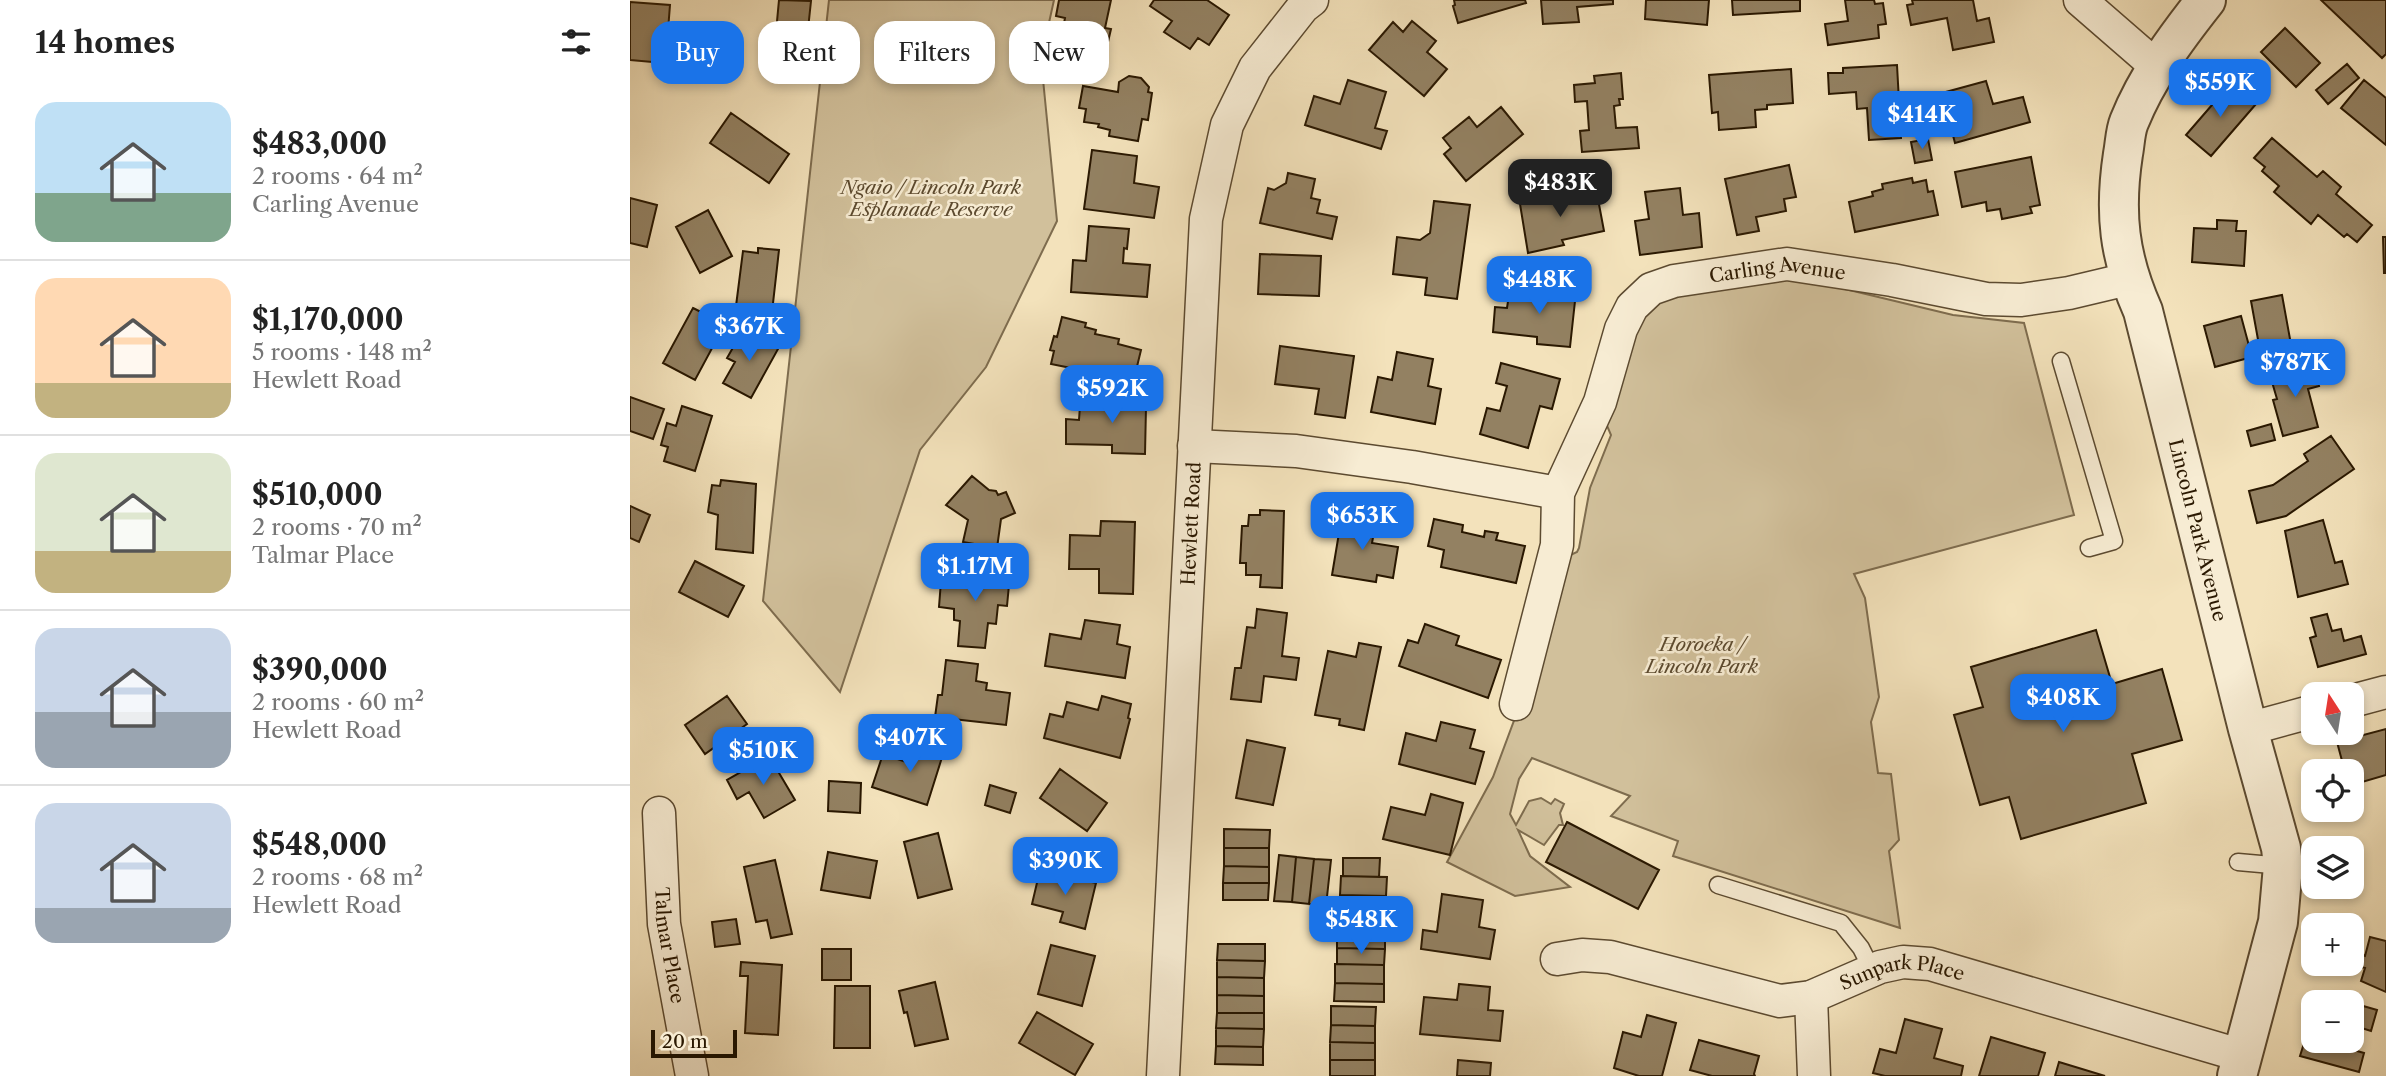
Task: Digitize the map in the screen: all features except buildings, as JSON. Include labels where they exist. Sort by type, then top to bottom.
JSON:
[{"type":"street","name":"Hewlett Road","points":[[1163,1076],[1206,219],[1227,125],[1255,68],[1303,7],[1312,0]]},
{"type":"street","points":[[2080,0],[2156,66]]},
{"type":"street","name":"Lincoln Park Avenue","points":[[2206,0],[2156,66],[2128,124],[2120,173],[2118,221],[2129,279],[2143,311],[2248,729],[2281,848],[2283,866],[2278,922],[2240,1066]]},
{"type":"street","name":"Carling Avenue","points":[[1516,704],[1557,545],[1558,493],[1600,402],[1621,329],[1632,307],[1651,289],[1674,281],[1787,264],[1892,280],[1986,299],[2021,300],[2129,279]]},
{"type":"street","points":[[1194,446],[1296,451],[1412,467],[1558,493]]},
{"type":"street","points":[[2364,698],[2386,692]]},
{"type":"street","points":[[2248,729],[2301,715]]},
{"type":"street","name":"Talmar Place","points":[[659,813],[664,924],[692,1076]]},
{"type":"street","name":"Sunpark Place","points":[[1557,959],[1610,957],[1780,1001],[1811,997],[1872,970],[1903,962],[1930,964],[2240,1066]]},
{"type":"street","points":[[1811,997],[1814,1076]]},
{"type":"lane","points":[[2061,361],[2113,541],[2090,548]]},
{"type":"lane","points":[[2238,862],[2283,866]]},
{"type":"lane","points":[[1718,886],[1841,923],[1861,948],[1872,970]]},
{"type":"green space","name":"Ngaio / Lincoln Park Esplanade Reserve","points":[[829,0],[1054,0],[1049,21],[1009,21],[1009,84],[1043,84],[1057,221],[986,367],[920,450],[840,692],[763,601],[820,84],[860,84],[860,21],[827,21]]},
{"type":"green space","name":"Horoeka / Lincoln Park","points":[[1790,272],[1845,289],[1953,315],[2024,323],[2074,515],[1854,574],[1865,598],[1879,697],[1871,722],[1878,773],[1891,774],[1899,840],[1889,851],[1900,928],[1673,856],[1678,841],[1611,816],[1630,796],[1532,758],[1519,779],[1510,814],[1516,825],[1529,801],[1541,798],[1551,804],[1555,799],[1564,804],[1560,813],[1563,825],[1559,825],[1544,845],[1518,830],[1530,856],[1570,887],[1515,896],[1447,862],[1493,777],[1544,640],[1566,557],[1577,552],[1579,548],[1590,488],[1611,435],[1605,421],[1628,348],[1652,300]]}]
